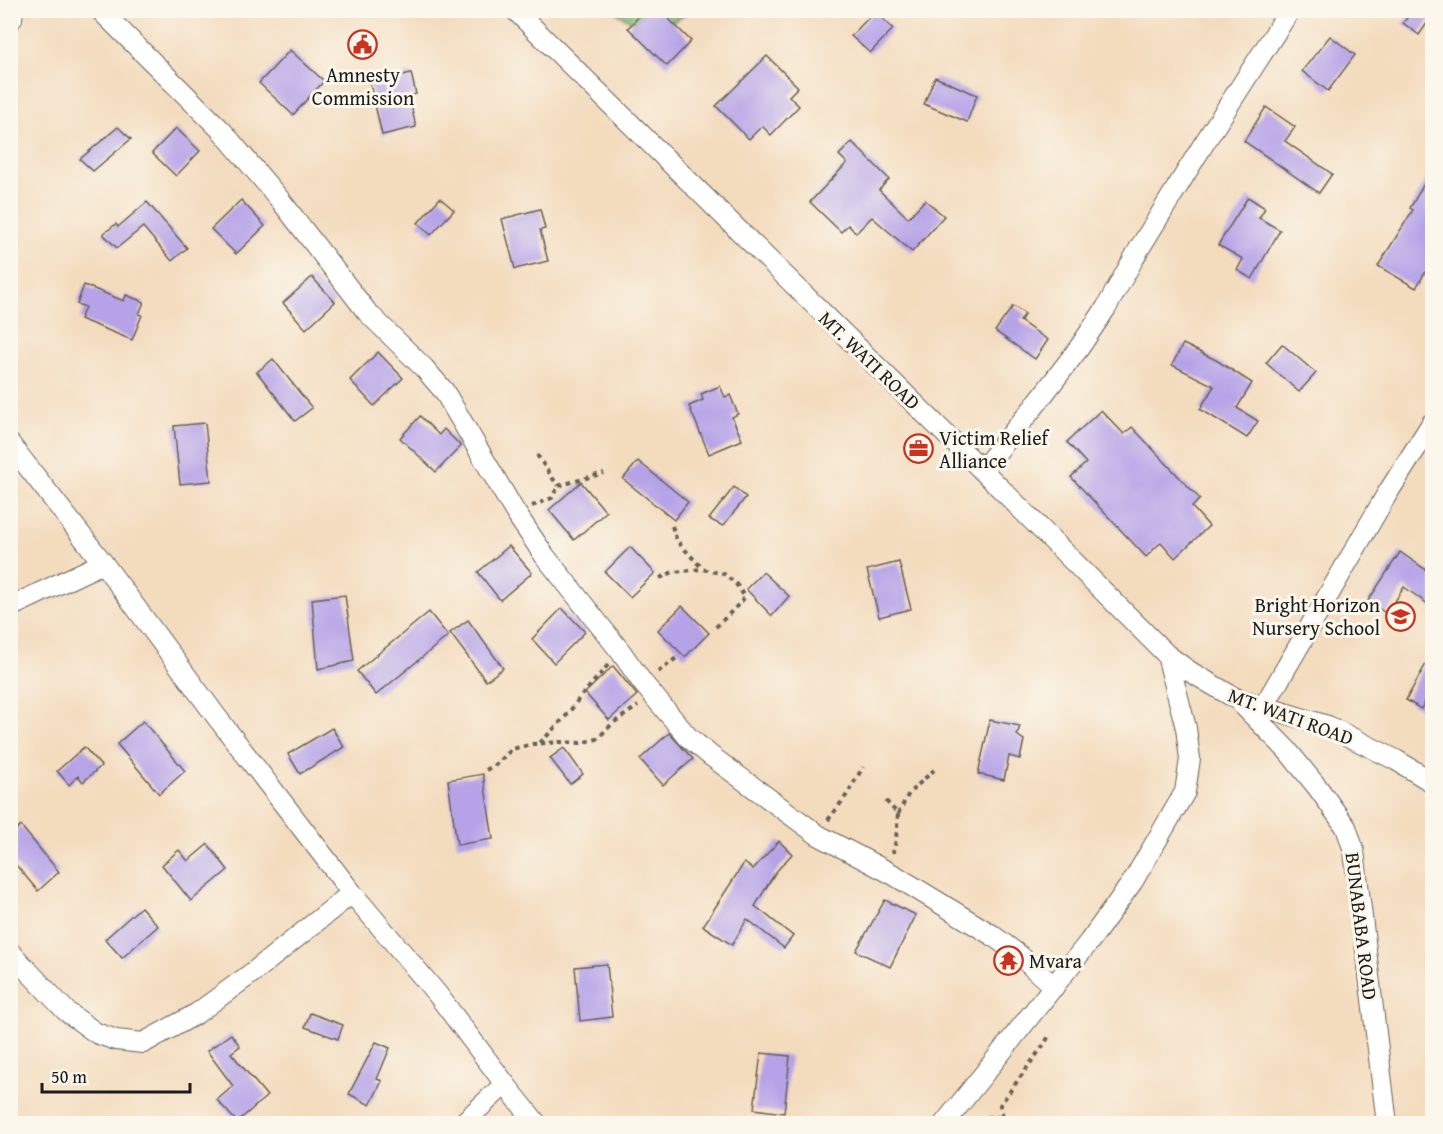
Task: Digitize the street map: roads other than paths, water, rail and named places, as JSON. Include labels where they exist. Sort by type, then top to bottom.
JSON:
[{"type":"street","points":[[10,18],[11,10]]},
{"type":"street","points":[[100,10],[222,130],[281,201],[367,312],[444,391],[515,512],[544,555],[683,732],[711,756],[818,835],[894,875],[992,935],[1054,987]]},
{"type":"street","name":"MT. WATI ROAD","points":[[514,10],[1167,655],[1189,671],[1236,698],[1328,726],[1396,760],[1432,782]]},
{"type":"street","points":[[982,470],[1059,374],[1106,308],[1203,144],[1290,10]]},
{"type":"street","points":[[1264,706],[1381,504],[1432,423]]},
{"type":"street","points":[[10,444],[103,563],[216,716],[352,893],[438,995],[537,1124]]},
{"type":"street","points":[[10,607],[103,563]]},
{"type":"street","points":[[944,1124],[1089,942],[1133,881],[1185,792],[1190,759],[1186,728],[1167,655]]},
{"type":"street","name":"BUNABABA ROAD","points":[[1236,698],[1287,750],[1346,827],[1354,851],[1387,1124]]},
{"type":"street","points":[[10,952],[66,1011],[96,1033],[116,1040],[144,1043],[196,1014],[256,970],[352,893]]},
{"type":"street","points":[[462,1124],[505,1084]]},
{"type":"place","name":"Amnesty Commission","points":[[363,44]]},
{"type":"place","name":"Victim Relief Alliance","points":[[918,449]]},
{"type":"place","name":"Bright Horizon Nursery School","points":[[1401,616]]},
{"type":"place","name":"Mvara","points":[[1008,960]]}]
